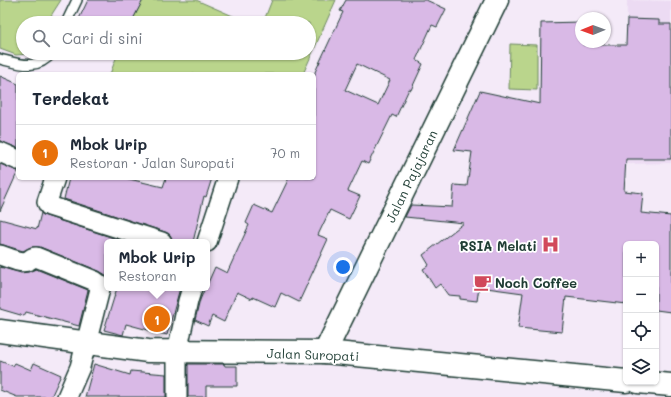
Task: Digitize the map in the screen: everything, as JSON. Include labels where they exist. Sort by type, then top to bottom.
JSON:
[{"type":"street","name":"Jalan Pajajaran","points":[[325,352],[497,0]]},
{"type":"street","points":[[0,152],[16,159]]},
{"type":"street","points":[[53,180],[47,202],[49,206],[153,239]]},
{"type":"street","points":[[208,239],[227,180]]},
{"type":"street","points":[[0,255],[22,262],[27,262],[32,257],[36,257],[96,281],[99,284],[100,289],[87,343],[80,367],[67,397]]},
{"type":"street","points":[[177,397],[178,352],[191,291]]},
{"type":"street","name":"Jalan Suropati","points":[[0,331],[148,351],[325,352],[623,381]]},
{"type":"street","points":[[659,384],[671,385]]},
{"type":"lane","points":[[69,16],[76,0]]},
{"type":"lane","points":[[0,59],[29,65],[40,63],[44,60]]},
{"type":"shaded area","points":[[627,0],[671,1],[671,163],[626,164]]},
{"type":"green space","points":[[0,0],[61,0],[51,16],[16,16],[16,55],[0,49]]},
{"type":"green space","points":[[143,0],[196,0],[233,16],[135,16]]},
{"type":"green space","points":[[272,0],[336,0],[316,45],[316,16],[266,16]]},
{"type":"green space","points":[[510,44],[537,45],[537,90],[509,89]]},
{"type":"green space","points":[[115,60],[309,60],[304,72],[111,72]]},
{"type":"building","points":[[88,0],[143,0],[135,16],[80,16]]},
{"type":"building","points":[[346,0],[426,0],[446,9],[437,27],[432,25],[416,60],[423,64],[411,90],[409,89],[396,117],[392,115],[368,164],[362,161],[348,191],[360,196],[349,219],[330,210],[318,235],[328,239],[299,302],[281,293],[275,307],[253,297],[252,299],[237,292],[224,322],[212,316],[208,326],[195,320],[200,300],[204,291],[210,291],[210,278],[215,267],[227,273],[249,225],[246,223],[254,205],[272,213],[288,180],[316,180],[315,72],[343,12],[340,11]],"holes":[[[357,64],[390,80],[378,105],[345,90]]]},
{"type":"building","points":[[627,19],[659,20],[659,24],[671,24],[671,159],[626,159],[624,191],[643,193],[641,213],[671,216],[671,312],[659,310],[659,241],[623,241],[623,304],[566,297],[562,332],[518,328],[523,293],[479,287],[477,301],[460,299],[460,296],[448,295],[440,284],[435,288],[423,269],[429,265],[423,255],[464,223],[405,217],[411,205],[452,207],[454,185],[467,186],[472,152],[454,150],[480,91],[540,104],[541,23],[575,22],[575,48],[611,48],[611,45],[626,45]]},
{"type":"building","points":[[0,76],[16,83],[16,147],[0,141]]},
{"type":"building","points":[[0,164],[16,170],[16,175],[0,211]]},
{"type":"building","points":[[69,180],[133,180],[163,187],[165,180],[211,180],[206,197],[204,196],[194,239],[172,239],[170,235],[165,232],[64,199]]},
{"type":"building","points":[[41,213],[46,216],[117,239],[104,239],[104,274],[40,247],[31,247],[23,251],[0,244],[0,219],[37,229]]},
{"type":"building","points":[[0,267],[21,273],[36,269],[88,290],[79,326],[26,312],[24,316],[0,309]]},
{"type":"building","points":[[116,291],[179,291],[167,335],[126,324],[123,335],[104,330]]},
{"type":"building","points":[[0,361],[13,366],[15,363],[31,370],[34,363],[61,375],[51,397],[17,397],[0,390]]},
{"type":"building","points":[[94,364],[130,375],[131,371],[166,374],[166,397],[85,397]]},
{"type":"building","points":[[188,364],[224,364],[225,366],[237,366],[237,386],[206,386],[206,397],[188,397]]},
{"type":"place","name":"RSIA Melati","points":[[550,245]]},
{"type":"place","name":"Noch Coffee","points":[[482,282]]},
{"type":"place","name":"Mbok Urip","points":[[157,319]]}]
